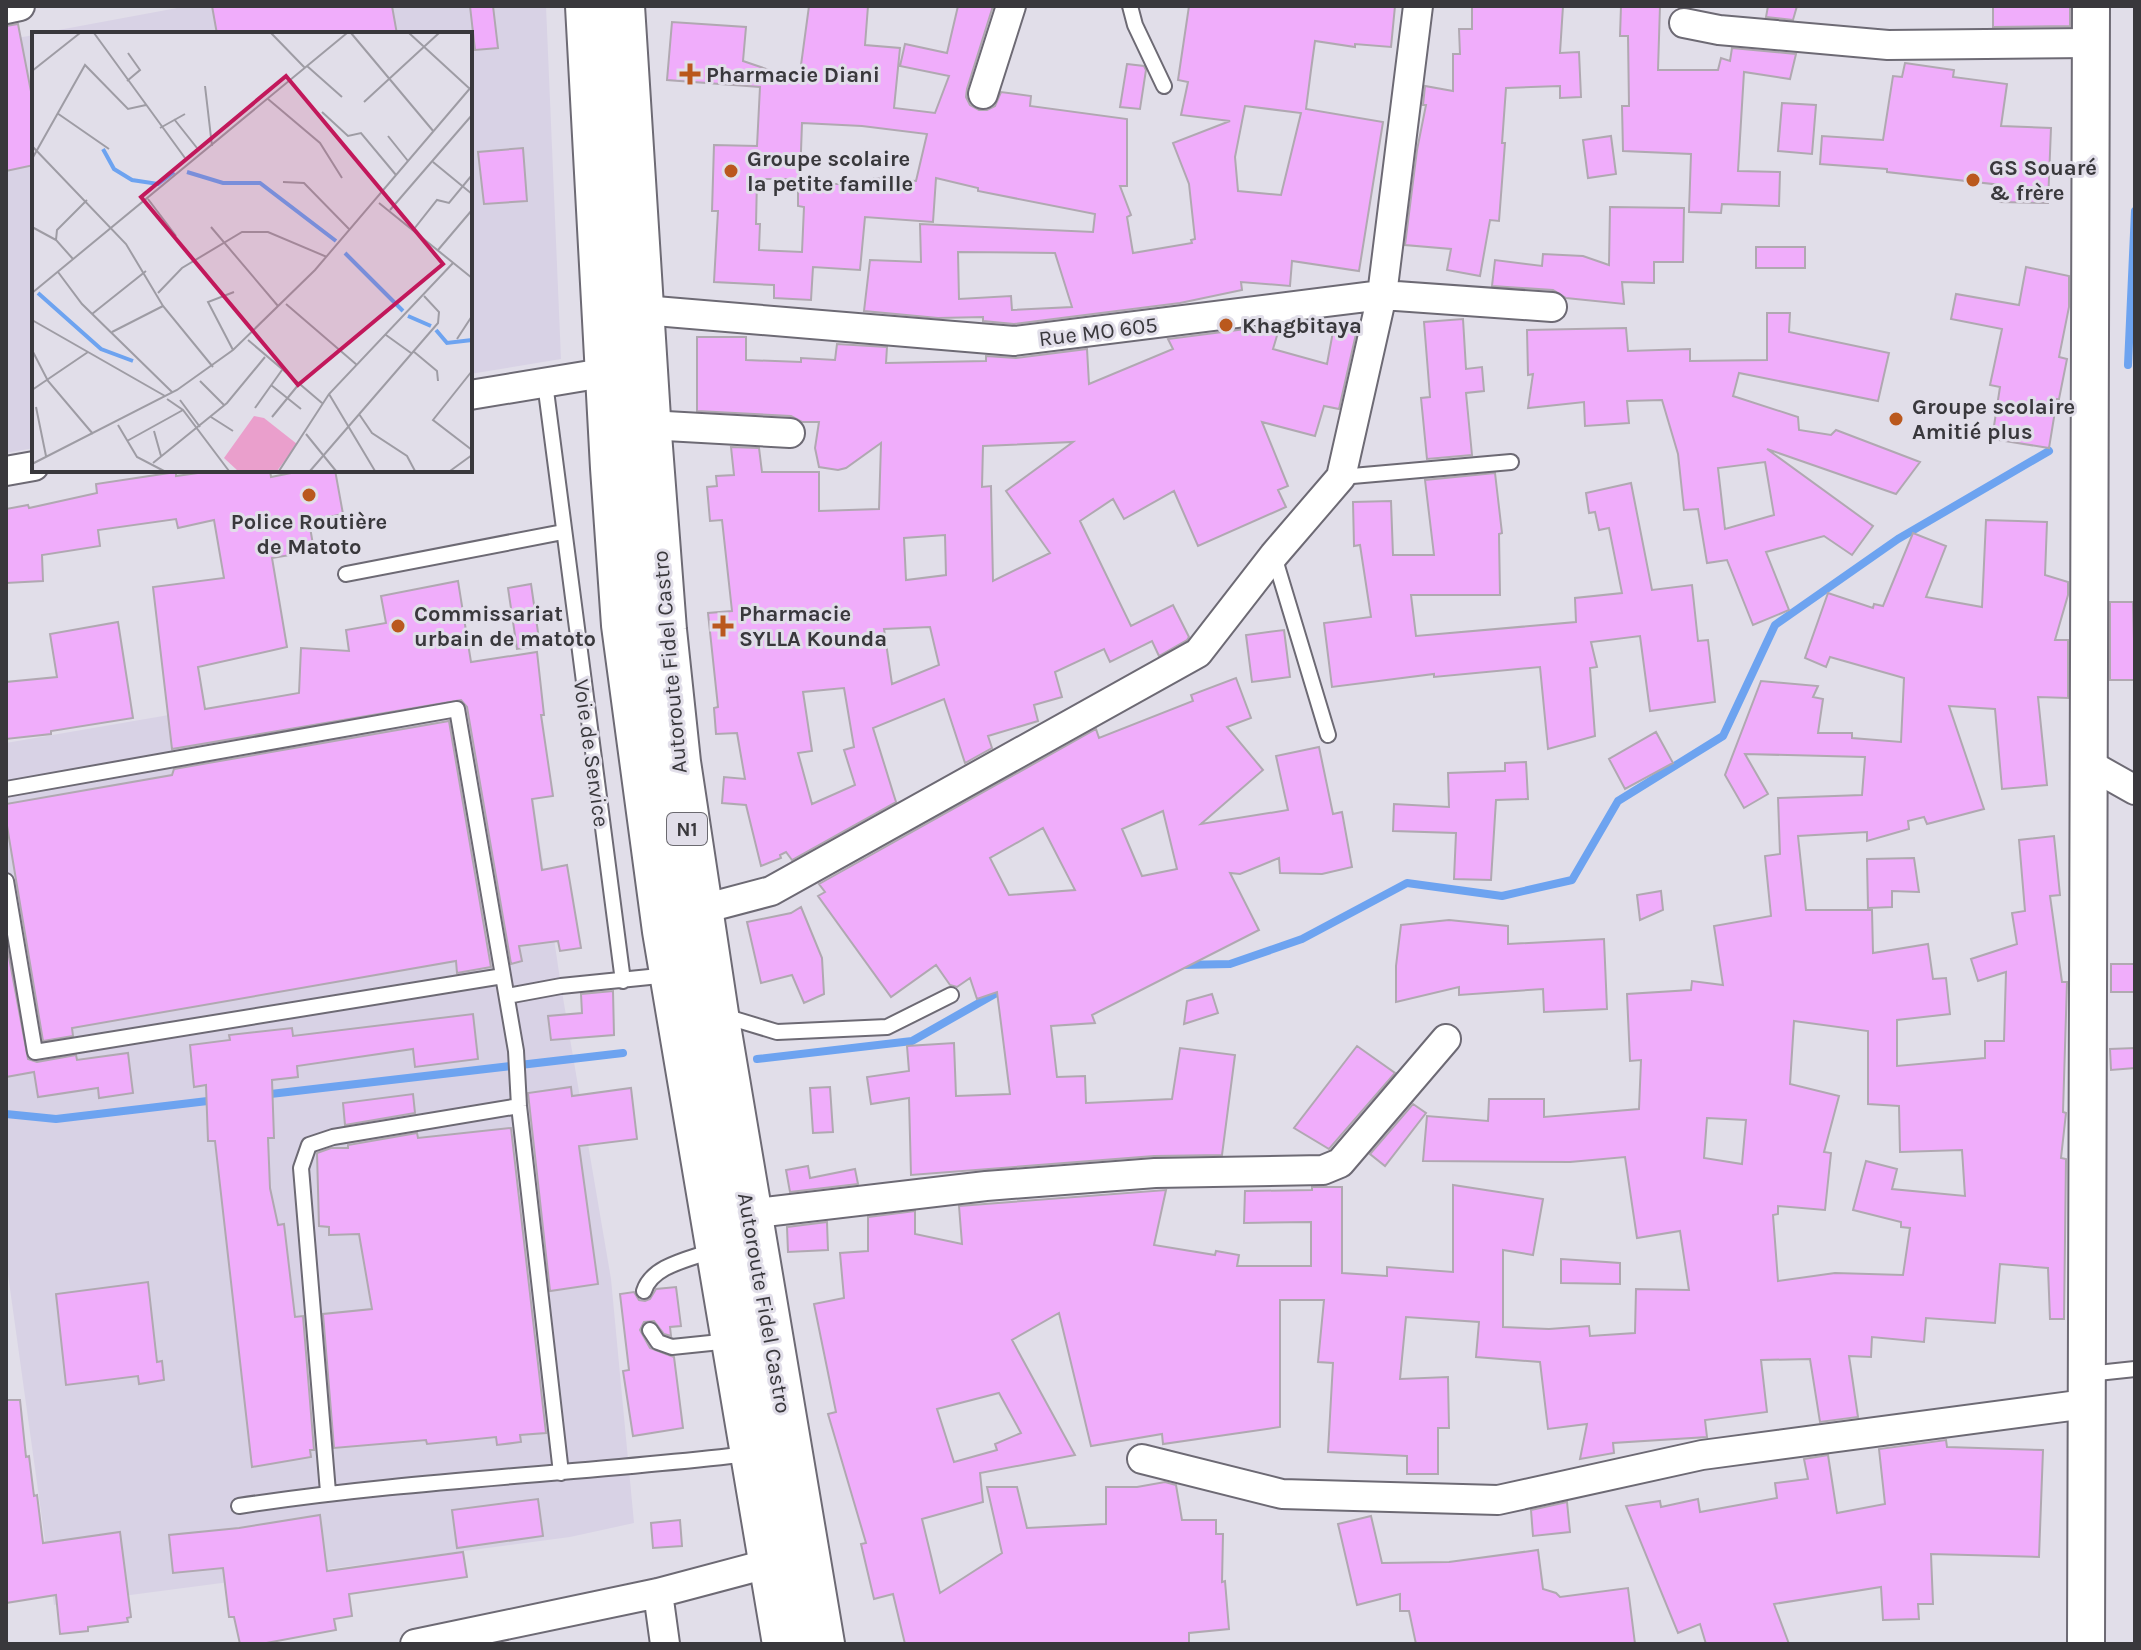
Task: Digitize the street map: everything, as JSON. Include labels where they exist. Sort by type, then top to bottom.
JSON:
[{"type":"highway","name":"Autoroute Fidel Castro","points":[[588,6],[624,625],[673,975],[785,1644]]},
{"type":"highway","name":"Autoroute Fidel Castro","points":[[622,6],[648,425],[674,732],[699,910],[822,1644]]},
{"type":"street","points":[[983,94],[1011,6]]},
{"type":"street","points":[[699,910],[771,891],[1198,653],[1274,555],[1341,477],[1382,295],[1418,6]]},
{"type":"street","points":[[2086,1644],[2091,6]]},
{"type":"street","points":[[1684,23],[1719,30],[1888,45],[2091,43]]},
{"type":"street","name":"Rue MO 605","points":[[643,310],[1014,341],[1382,295],[1552,307]]},
{"type":"street","points":[[472,395],[609,372]]},
{"type":"street","points":[[648,425],[790,433]]},
{"type":"street","points":[[6,471],[32,466]]},
{"type":"street","points":[[2087,763],[2135,790]]},
{"type":"street","points":[[749,1214],[986,1186],[1155,1173],[1323,1170],[1340,1163],[1446,1039]]},
{"type":"street","points":[[1142,1459],[1282,1494],[1498,1500],[1702,1455],[2086,1389]]},
{"type":"street","points":[[415,1644],[658,1593],[771,1563]]},
{"type":"street","points":[[658,1593],[665,1644]]},
{"type":"lane","points":[[1130,6],[1135,25],[1164,86]]},
{"type":"lane","name":"Voie de Service","points":[[545,383],[623,981]]},
{"type":"lane","points":[[1341,477],[1511,462]]},
{"type":"lane","points":[[346,574],[563,532]]},
{"type":"lane","points":[[1274,555],[1328,735]]},
{"type":"lane","points":[[6,789],[457,709],[520,1079],[519,1106],[561,1473]]},
{"type":"lane","points":[[6,881],[35,1052],[503,976]]},
{"type":"lane","points":[[507,996],[561,986],[673,975]]},
{"type":"lane","points":[[716,1014],[777,1032],[887,1027],[951,995]]},
{"type":"lane","points":[[328,1492],[301,1168],[309,1145],[333,1137],[519,1106]]},
{"type":"lane","points":[[644,1291],[647,1280],[656,1272],[718,1249]]},
{"type":"lane","points":[[650,1330],[658,1342],[672,1347],[734,1341]]},
{"type":"lane","points":[[2086,1389],[2135,1369]]},
{"type":"lane","points":[[239,1506],[328,1492],[753,1453]]},
{"type":"shaded area","points":[[188,6],[546,6],[561,359],[472,374],[472,32],[48,32]]},
{"type":"shaded area","points":[[32,35],[32,448],[6,453],[6,40]]},
{"type":"shaded area","points":[[512,656],[561,986],[611,1279],[634,1523],[570,1537],[54,1605],[6,1260],[6,743]]},
{"type":"building","points":[[212,6],[392,6],[397,32],[217,32]]},
{"type":"building","points":[[470,6],[493,6],[498,48],[475,50]]},
{"type":"building","points":[[809,6],[868,6],[865,45],[900,48],[894,108],[935,113],[949,76],[900,66],[905,44],[947,53],[958,6],[993,6],[967,89],[966,97],[970,105],[987,110],[995,106],[1001,92],[1031,96],[1030,106],[1127,119],[1127,186],[1120,186],[1131,215],[1127,217],[1133,253],[1192,243],[1191,240],[1195,239],[1189,184],[1173,143],[1230,121],[1181,115],[1188,82],[1178,80],[1189,6],[1395,6],[1391,47],[1355,44],[1355,47],[1315,41],[1311,70],[1306,109],[1383,122],[1359,271],[1292,261],[1290,286],[1241,282],[1242,290],[1180,303],[1014,324],[983,321],[983,317],[938,318],[864,311],[870,260],[921,262],[920,224],[1093,232],[1095,214],[978,191],[978,188],[936,178],[933,222],[865,217],[860,270],[813,267],[811,300],[774,298],[774,285],[714,282],[718,211],[712,211],[714,145],[757,146],[760,87],[667,80],[672,22],[746,27],[743,61],[799,80]],"holes":[[[1245,106],[1301,113],[1281,195],[1238,191],[1235,157]],[[802,123],[927,134],[916,181],[874,178],[874,184],[798,184],[798,206],[804,207],[802,252],[759,250],[757,179],[800,179]],[[958,252],[1055,253],[1072,307],[1012,310],[1011,296],[959,299]]]},
{"type":"building","points":[[1472,6],[1563,6],[1560,53],[1579,52],[1581,97],[1560,98],[1560,86],[1506,88],[1499,221],[1490,220],[1480,276],[1447,270],[1451,249],[1405,245],[1426,105],[1423,105],[1425,86],[1453,91],[1453,54],[1460,54],[1459,29],[1472,29]]},
{"type":"building","points":[[1621,6],[1660,6],[1658,70],[1718,70],[1721,58],[1730,61],[1732,48],[1796,54],[1790,79],[1744,72],[1738,171],[1780,172],[1779,206],[1722,204],[1721,213],[1689,212],[1691,154],[1623,151],[1622,106],[1629,106],[1628,36],[1620,36]]},
{"type":"building","points":[[1768,6],[1797,6],[1793,20],[1766,17]]},
{"type":"building","points":[[1993,6],[2070,6],[2070,26],[1993,27]]},
{"type":"building","points":[[18,24],[32,97],[32,165],[6,171],[6,26]]},
{"type":"building","points":[[1905,63],[1954,70],[1953,77],[2007,84],[2001,126],[2051,128],[2048,203],[2000,202],[2001,185],[1887,172],[1887,169],[1820,164],[1822,136],[1883,140],[1893,76],[1902,77]]},
{"type":"building","points":[[1127,64],[1144,66],[1146,70],[1140,109],[1120,107]]},
{"type":"building","points":[[1782,103],[1816,105],[1812,154],[1778,151]]},
{"type":"building","points":[[1611,136],[1616,174],[1588,178],[1583,140]]},
{"type":"building","points":[[523,148],[527,201],[484,204],[478,152]]},
{"type":"building","points":[[1610,207],[1684,208],[1683,262],[1654,262],[1654,283],[1622,282],[1624,304],[1566,298],[1553,290],[1492,286],[1495,260],[1542,266],[1543,254],[1583,256],[1609,265]]},
{"type":"building","points":[[1756,247],[1805,247],[1805,268],[1756,268]]},
{"type":"building","points":[[2026,267],[2069,276],[2069,307],[2059,357],[2067,359],[2049,448],[1992,439],[2000,387],[1990,385],[2002,329],[1951,319],[1956,294],[2019,305]]},
{"type":"building","points":[[1767,313],[1790,313],[1789,332],[1889,353],[1878,401],[1739,373],[1733,396],[1798,417],[1799,430],[1831,435],[1836,430],[1920,462],[1896,494],[1767,449],[1873,526],[1852,555],[1824,536],[1766,552],[1789,610],[1753,625],[1727,560],[1707,563],[1698,509],[1684,510],[1678,454],[1662,400],[1627,401],[1629,423],[1585,426],[1584,402],[1528,408],[1533,374],[1528,375],[1527,330],[1626,328],[1628,351],[1690,349],[1690,361],[1767,360]],"holes":[[[1765,462],[1774,515],[1725,529],[1718,468]]]},
{"type":"building","points":[[1463,319],[1466,369],[1482,367],[1484,391],[1466,393],[1472,455],[1427,459],[1421,398],[1430,397],[1424,322]]},
{"type":"building","points":[[1335,321],[1358,325],[1339,409],[1324,406],[1315,436],[1262,422],[1288,486],[1278,490],[1286,507],[1198,546],[1174,491],[1124,519],[1113,499],[1080,521],[1131,626],[1173,605],[1189,637],[1187,640],[1159,656],[1152,641],[1110,662],[1104,649],[1055,672],[1062,697],[1034,705],[1038,721],[988,736],[992,748],[965,763],[944,699],[873,728],[896,802],[792,860],[786,852],[780,855],[781,858],[761,866],[746,805],[722,803],[724,777],[745,779],[737,733],[716,734],[714,708],[718,707],[708,613],[732,611],[722,520],[710,521],[707,487],[717,486],[716,476],[734,475],[731,447],[759,448],[762,472],[819,472],[819,511],[879,509],[881,443],[846,468],[819,467],[815,448],[819,422],[802,422],[791,416],[697,411],[697,337],[746,337],[746,360],[801,362],[801,358],[835,360],[837,344],[887,347],[886,363],[986,361],[986,356],[1016,358],[1087,349],[1089,384],[1173,349],[1168,339],[1269,326],[1279,329],[1273,349],[1327,364]],"holes":[[[1073,442],[1006,491],[1050,553],[993,581],[991,486],[982,487],[983,446]],[[945,535],[946,575],[906,580],[904,538]],[[930,627],[939,665],[892,684],[884,629]],[[844,688],[854,747],[844,750],[855,785],[812,804],[798,753],[812,751],[803,692]]]},
{"type":"building","points":[[176,472],[176,476],[205,472],[270,472],[271,477],[296,472],[335,472],[343,514],[309,521],[314,551],[272,558],[287,647],[198,667],[205,709],[299,693],[301,648],[349,651],[346,630],[386,623],[381,596],[458,581],[471,662],[537,652],[544,715],[541,715],[553,796],[532,799],[542,870],[567,865],[581,948],[560,951],[558,941],[519,946],[522,961],[511,964],[467,707],[461,700],[172,749],[153,587],[224,578],[214,520],[178,528],[176,519],[98,530],[100,546],[42,555],[43,581],[6,583],[6,509],[28,505],[29,508],[97,493],[96,484]]},
{"type":"building","points":[[1495,473],[1502,533],[1499,534],[1500,595],[1411,595],[1416,636],[1576,622],[1575,598],[1622,593],[1609,528],[1599,530],[1595,512],[1589,513],[1586,493],[1631,483],[1652,590],[1692,585],[1698,641],[1708,640],[1715,702],[1650,711],[1640,636],[1591,642],[1597,667],[1590,668],[1595,736],[1548,749],[1540,667],[1434,677],[1434,674],[1332,687],[1324,623],[1371,617],[1360,545],[1354,546],[1353,502],[1391,501],[1393,555],[1434,555],[1425,480]]},
{"type":"building","points":[[1986,520],[2047,522],[2045,575],[2068,582],[2068,595],[2055,640],[2068,640],[2068,698],[2038,697],[2047,785],[2002,789],[1995,709],[1949,706],[1984,809],[1927,824],[1924,817],[1908,821],[1909,829],[1867,841],[1867,832],[1798,836],[1806,910],[1872,910],[1873,953],[1928,944],[1933,979],[1946,978],[1950,1014],[1897,1020],[1897,1066],[1985,1058],[1985,1041],[2004,1041],[2006,972],[1978,981],[1971,959],[2017,944],[2012,913],[2025,911],[2019,840],[2054,836],[2060,895],[2050,896],[2062,982],[2067,982],[2063,1112],[2066,1113],[2061,1158],[2066,1159],[2064,1319],[2050,1319],[2048,1268],[2000,1264],[1995,1323],[1926,1318],[1924,1342],[1872,1337],[1871,1357],[1849,1356],[1858,1417],[1820,1422],[1810,1359],[1761,1360],[1767,1412],[1705,1420],[1707,1437],[1613,1443],[1614,1453],[1580,1459],[1587,1424],[1548,1429],[1540,1362],[1476,1357],[1479,1322],[1406,1317],[1400,1379],[1448,1377],[1449,1428],[1438,1428],[1438,1474],[1407,1474],[1407,1456],[1328,1452],[1333,1363],[1318,1362],[1324,1300],[1280,1300],[1280,1427],[1163,1444],[1162,1434],[1091,1446],[1059,1313],[1012,1340],[1075,1455],[980,1473],[983,1502],[922,1519],[940,1593],[1002,1553],[987,1487],[1017,1487],[1027,1528],[1106,1524],[1106,1487],[1137,1487],[1165,1482],[1176,1485],[1182,1520],[1216,1520],[1216,1534],[1223,1534],[1222,1582],[1225,1581],[1229,1629],[1189,1633],[1189,1643],[905,1644],[893,1594],[874,1599],[861,1544],[866,1543],[828,1414],[836,1412],[814,1304],[844,1298],[840,1253],[868,1251],[868,1217],[915,1211],[915,1234],[962,1244],[959,1206],[1166,1190],[1154,1245],[1215,1255],[1216,1251],[1239,1255],[1237,1266],[1311,1266],[1311,1222],[1244,1223],[1245,1191],[1342,1187],[1342,1273],[1387,1276],[1387,1267],[1453,1272],[1453,1185],[1543,1199],[1533,1255],[1503,1250],[1503,1327],[1549,1329],[1589,1326],[1590,1336],[1635,1333],[1636,1289],[1689,1290],[1680,1231],[1637,1238],[1625,1157],[1570,1162],[1423,1161],[1427,1116],[1488,1121],[1489,1099],[1544,1099],[1544,1117],[1639,1109],[1641,1060],[1630,1061],[1627,994],[1691,990],[1692,981],[1723,985],[1714,926],[1771,916],[1765,856],[1780,854],[1778,798],[1862,795],[1865,757],[1745,754],[1768,794],[1744,808],[1725,775],[1761,681],[1818,686],[1813,697],[1823,699],[1818,733],[1852,733],[1852,738],[1901,742],[1904,678],[1830,657],[1826,667],[1805,658],[1828,593],[1873,608],[1874,604],[1883,606],[1913,533],[1946,546],[1926,597],[1982,607]],"holes":[[[1794,1021],[1868,1031],[1868,1104],[1899,1106],[1900,1152],[1962,1150],[1965,1196],[1892,1189],[1897,1169],[1866,1161],[1853,1210],[1901,1222],[1901,1227],[1910,1228],[1903,1275],[1835,1273],[1778,1281],[1773,1215],[1778,1214],[1778,1206],[1825,1210],[1831,1153],[1824,1152],[1839,1096],[1790,1084]],[[1707,1118],[1746,1120],[1742,1164],[1704,1158]],[[999,1393],[1021,1433],[995,1444],[997,1450],[954,1462],[937,1409]]]},
{"type":"building","points":[[531,584],[540,646],[517,649],[508,588]]},
{"type":"building","points":[[2110,602],[2133,602],[2135,680],[2110,680]]},
{"type":"building","points":[[118,622],[133,718],[51,731],[51,734],[6,739],[6,682],[57,677],[50,634]]},
{"type":"building","points":[[1284,630],[1290,677],[1252,682],[1246,635]]},
{"type":"building","points":[[1236,678],[1251,718],[1227,727],[1263,770],[1201,824],[1288,810],[1276,756],[1319,747],[1333,814],[1342,812],[1352,867],[1322,874],[1280,873],[1279,858],[1240,874],[1230,873],[1259,930],[1092,1015],[1095,1023],[1051,1026],[1057,1077],[1085,1076],[1086,1103],[1172,1099],[1180,1048],[1235,1055],[1222,1155],[1154,1156],[911,1175],[909,1098],[871,1104],[867,1077],[909,1071],[907,1046],[954,1043],[956,1096],[1010,1094],[997,992],[977,999],[970,978],[957,987],[950,985],[936,965],[891,997],[818,896],[825,892],[819,884],[1096,729],[1099,738],[1193,701],[1191,695]],"holes":[[[1163,811],[1177,869],[1142,876],[1122,829]],[[1043,828],[1075,890],[1009,895],[990,858]]]},
{"type":"building","points":[[449,721],[491,967],[457,973],[456,961],[72,1028],[73,1036],[43,1041],[6,820],[6,804],[172,775],[174,769]]},
{"type":"building","points":[[1656,732],[1673,763],[1625,789],[1609,759]]},
{"type":"building","points":[[1526,762],[1528,799],[1496,800],[1491,880],[1454,879],[1456,833],[1393,831],[1394,804],[1449,807],[1448,773],[1505,771],[1505,763]]},
{"type":"building","points":[[1914,858],[1919,892],[1892,891],[1892,907],[1868,908],[1867,859]]},
{"type":"building","points":[[1661,891],[1663,910],[1640,920],[1637,895]]},
{"type":"building","points":[[801,907],[822,958],[824,994],[804,1003],[792,975],[761,983],[747,922],[791,913]]},
{"type":"building","points":[[1449,920],[1508,926],[1508,944],[1604,939],[1607,1009],[1544,1012],[1543,989],[1459,995],[1459,987],[1396,1002],[1401,925]]},
{"type":"building","points":[[6,941],[28,1059],[37,1062],[76,1055],[77,1060],[128,1053],[133,1093],[99,1098],[98,1088],[38,1097],[34,1072],[6,1077]]},
{"type":"building","points":[[2111,964],[2135,964],[2135,992],[2111,992]]},
{"type":"building","points":[[613,991],[614,1035],[551,1040],[548,1016],[582,1013],[581,994]]},
{"type":"building","points":[[1212,994],[1218,1013],[1184,1024],[1187,1001]]},
{"type":"building","points":[[473,1014],[478,1059],[415,1067],[413,1049],[297,1066],[298,1077],[272,1080],[274,1138],[268,1138],[270,1188],[278,1225],[284,1224],[295,1317],[303,1316],[314,1450],[310,1450],[311,1457],[252,1467],[215,1141],[208,1141],[206,1085],[194,1087],[190,1045],[230,1040],[229,1035],[292,1028],[293,1036]]},
{"type":"building","points":[[1357,1046],[1395,1073],[1329,1149],[1294,1128]]},
{"type":"building","points":[[2135,1048],[2135,1068],[2111,1070],[2110,1049]]},
{"type":"building","points":[[571,1087],[572,1096],[631,1088],[637,1139],[579,1146],[598,1284],[550,1291],[528,1093]]},
{"type":"building","points":[[830,1087],[833,1132],[813,1133],[810,1088]]},
{"type":"building","points":[[413,1094],[415,1113],[345,1125],[343,1103]]},
{"type":"building","points":[[1413,1104],[1426,1113],[1385,1166],[1370,1154]]},
{"type":"building","points":[[511,1128],[546,1433],[520,1435],[521,1442],[497,1445],[496,1437],[334,1448],[323,1314],[372,1309],[359,1234],[329,1235],[329,1227],[319,1226],[317,1153],[417,1133],[418,1138]]},
{"type":"building","points":[[808,1166],[810,1178],[855,1169],[858,1184],[790,1192],[786,1170]]},
{"type":"building","points":[[827,1222],[828,1250],[788,1252],[787,1227]]},
{"type":"building","points":[[1561,1259],[1620,1263],[1620,1284],[1561,1283]]},
{"type":"building","points":[[148,1282],[157,1362],[162,1361],[164,1380],[139,1384],[138,1376],[66,1385],[56,1294]]},
{"type":"building","points":[[676,1287],[681,1326],[670,1327],[671,1336],[664,1334],[654,1321],[644,1322],[640,1330],[650,1348],[674,1357],[683,1428],[633,1436],[623,1371],[629,1370],[620,1294],[634,1292],[639,1300],[645,1301],[656,1289]]},
{"type":"building","points":[[6,1400],[20,1400],[26,1457],[29,1456],[34,1496],[37,1495],[43,1543],[120,1532],[131,1617],[127,1618],[128,1622],[60,1634],[56,1595],[6,1603]]},
{"type":"building","points":[[1946,1440],[1947,1447],[2043,1450],[2039,1557],[1931,1554],[1933,1604],[1918,1604],[1919,1619],[1883,1620],[1881,1587],[1774,1604],[1789,1644],[1706,1644],[1700,1624],[1678,1633],[1626,1506],[1660,1501],[1661,1507],[1698,1499],[1700,1512],[1777,1498],[1775,1483],[1808,1479],[1804,1459],[1828,1455],[1837,1513],[1885,1504],[1879,1449]]},
{"type":"building","points":[[538,1499],[543,1536],[457,1548],[452,1510]]},
{"type":"building","points":[[1567,1502],[1570,1532],[1533,1536],[1531,1510]]},
{"type":"building","points":[[320,1515],[327,1571],[463,1552],[467,1577],[349,1594],[352,1616],[334,1619],[336,1630],[261,1644],[240,1644],[234,1617],[229,1617],[223,1568],[173,1573],[169,1535]]},
{"type":"building","points":[[1371,1516],[1382,1563],[1449,1562],[1538,1550],[1543,1589],[1560,1597],[1628,1588],[1635,1644],[1416,1644],[1409,1611],[1400,1611],[1400,1594],[1357,1605],[1338,1524]]},
{"type":"building","points":[[680,1520],[682,1546],[653,1548],[651,1523]]},
{"type":"waterway","points":[[2128,365],[2135,211]]},
{"type":"waterway","points":[[1181,965],[1230,964],[1302,939],[1407,883],[1502,896],[1572,880],[1618,801],[1723,736],[1775,625],[1898,539],[2049,451]]},
{"type":"waterway","points":[[757,1059],[912,1041],[1000,991]]},
{"type":"waterway","points":[[262,1095],[623,1053]]},
{"type":"waterway","points":[[6,1114],[56,1119],[216,1100]]},
{"type":"place","name":"Pharmacie Diani","points":[[690,74]]},
{"type":"place","name":"Groupe scolaire la petite famille","points":[[731,171]]},
{"type":"place","name":"GS Souaré & frère","points":[[1973,180]]},
{"type":"place","name":"Khagbitaya","points":[[1226,325]]},
{"type":"place","name":"Groupe scolaire Amitié plus","points":[[1896,419]]},
{"type":"place","name":"Police Routière de Matoto","points":[[309,495]]},
{"type":"place","name":"Commissariat urbain de matoto","points":[[398,626]]},
{"type":"place","name":"Pharmacie SYLLA Kounda","points":[[723,626]]}]
